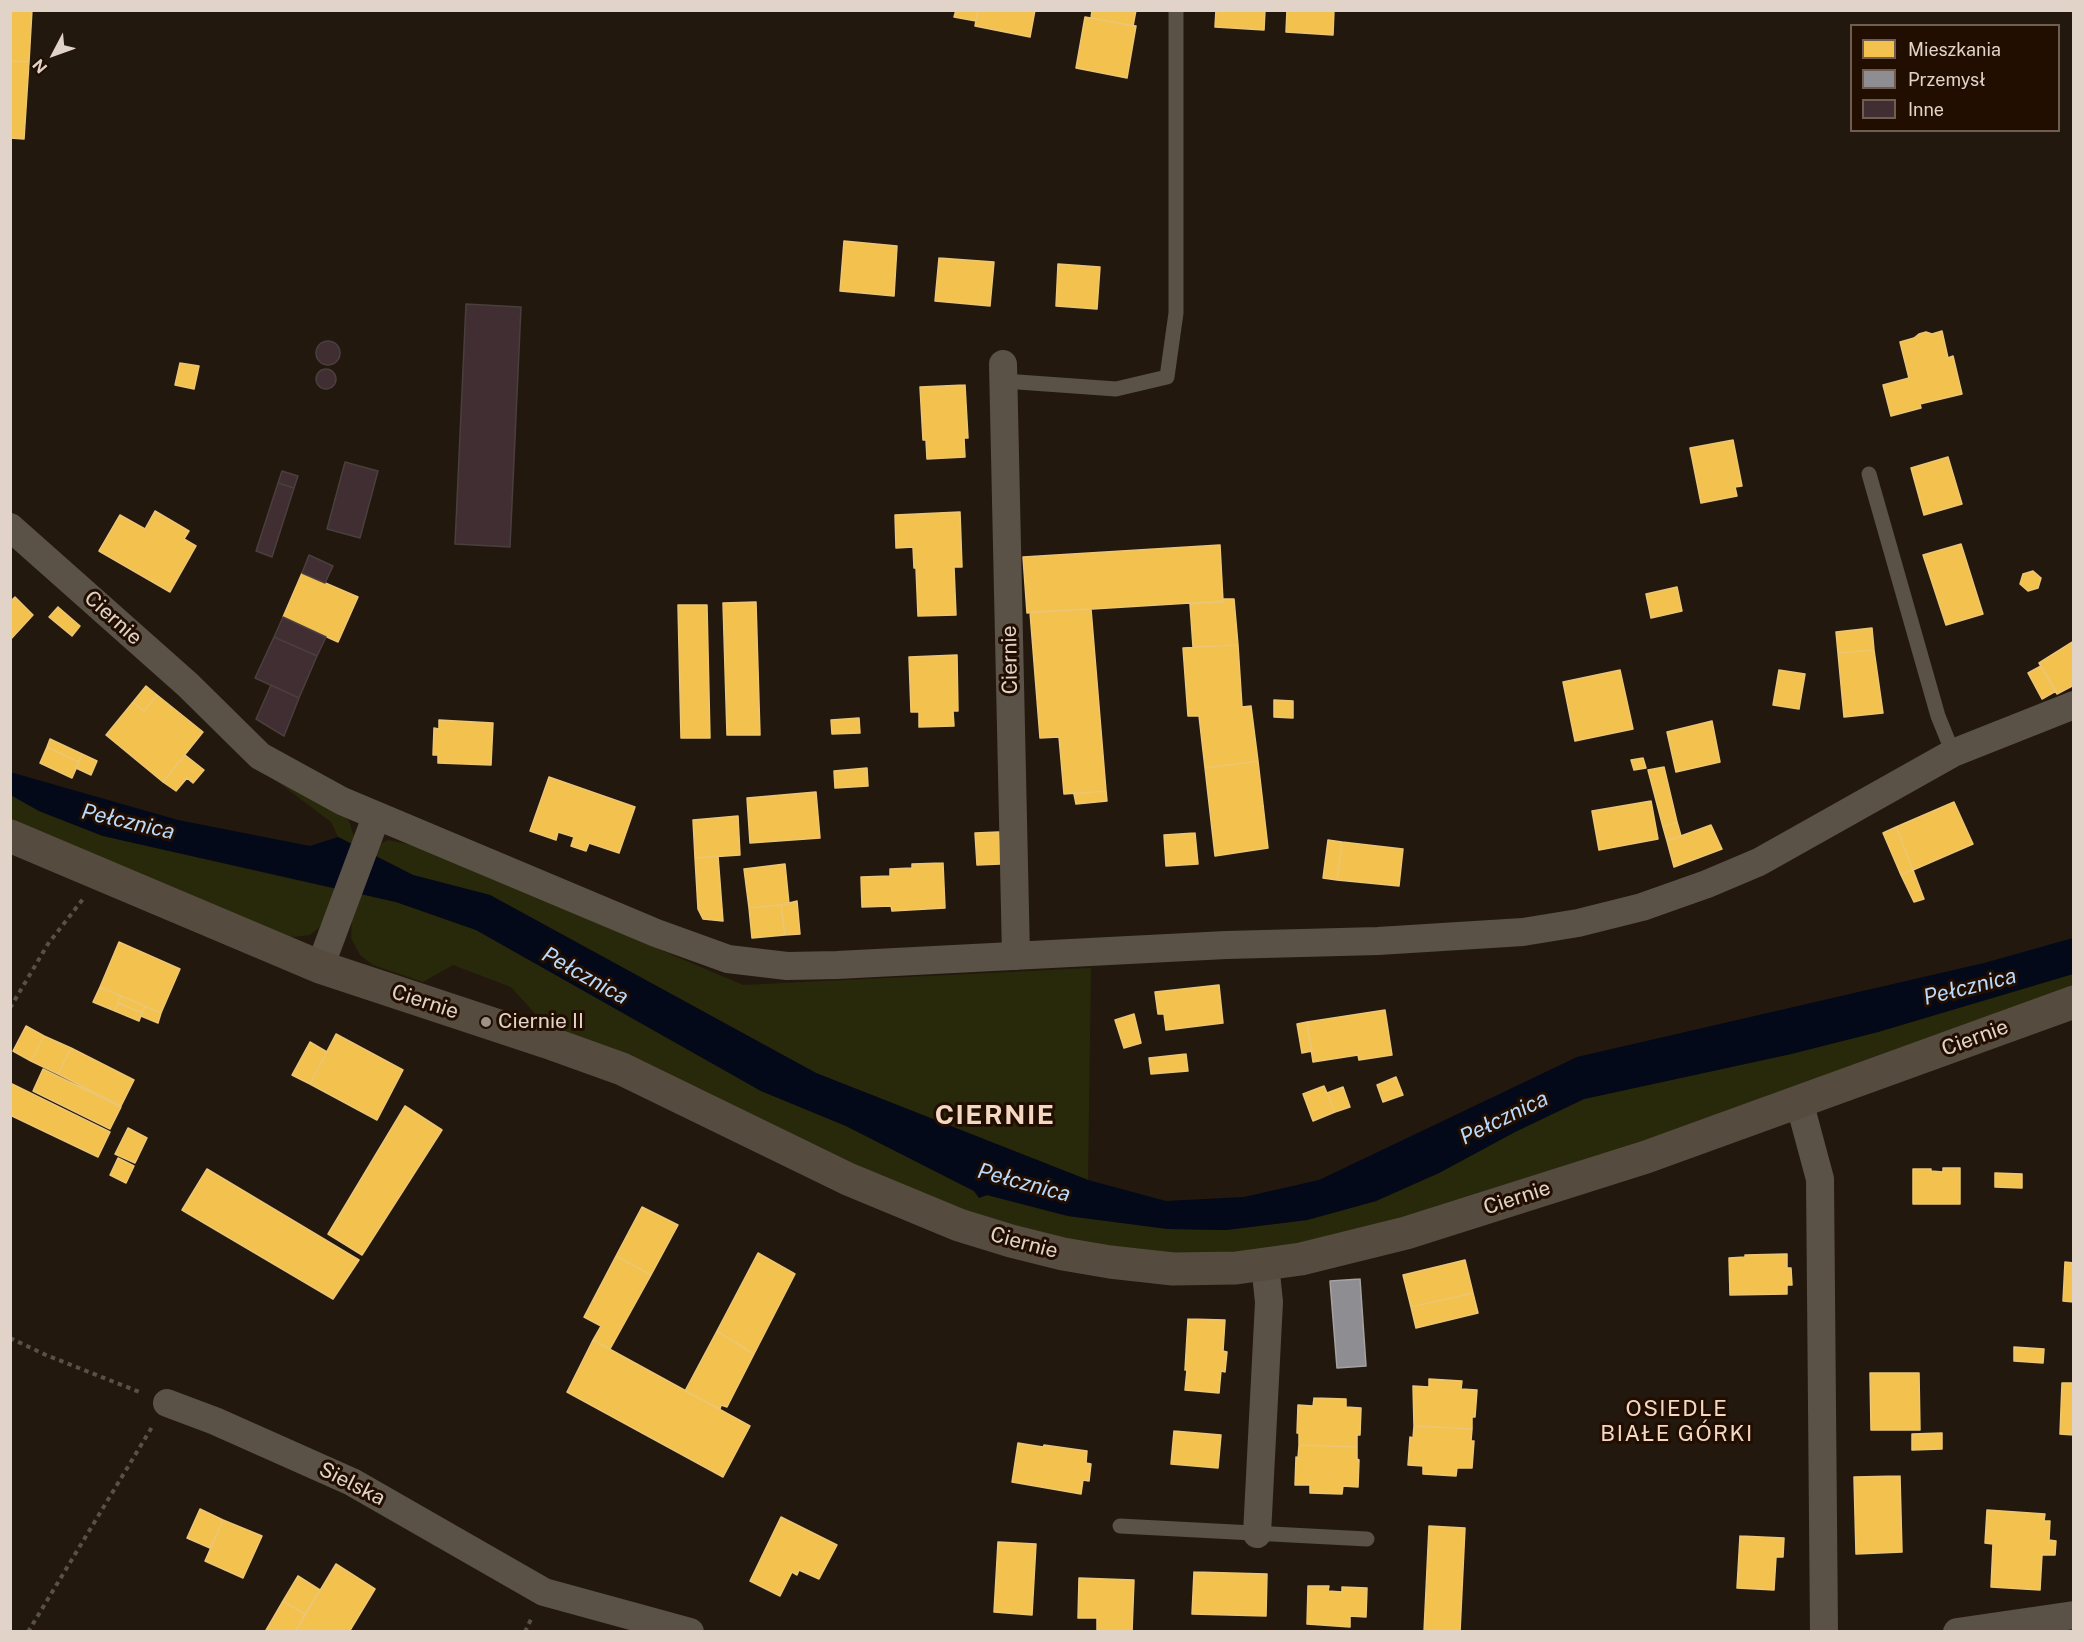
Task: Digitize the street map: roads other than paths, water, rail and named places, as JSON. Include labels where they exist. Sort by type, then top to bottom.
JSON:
[{"type":"street","name":"Ciernie","points":[[1003,372],[1016,956]]},
{"type":"street","name":"Ciernie","points":[[10,527],[188,685],[260,756],[376,817],[656,933],[728,959],[787,966],[1423,938],[1523,932],[1578,923],[1642,908],[1759,862],[1953,753],[2073,705]]},
{"type":"street","points":[[320,967],[376,817]]},
{"type":"street","name":"Ciernie","points":[[10,836],[320,967],[622,1069],[848,1179],[959,1225],[1042,1249],[1110,1262],[1173,1269],[1236,1268],[1301,1259],[1406,1233],[1646,1157],[2073,1002]]},
{"type":"street","points":[[1799,1101],[1820,1179],[1824,1632]]},
{"type":"street","points":[[1257,1534],[1269,1302],[1265,1264]]},
{"type":"street","name":"Sielska","points":[[167,1403],[215,1421],[352,1482],[544,1592],[690,1632]]},
{"type":"street","points":[[1957,1632],[2073,1615]]},
{"type":"lane","points":[[1003,372],[1116,388],[1167,377],[1176,313],[1176,10]]},
{"type":"lane","points":[[1869,474],[1938,716],[1953,753]]},
{"type":"lane","points":[[1120,1526],[1367,1539]]},
{"type":"water","name":"Pełcznica","points":[[10,772],[178,820],[310,846],[338,837],[413,875],[490,895],[816,1073],[1088,1180],[1166,1201],[1244,1197],[1319,1180],[1577,1057],[1984,963],[2073,938],[2073,974],[1878,1032],[1791,1054],[1584,1099],[1515,1132],[1439,1173],[1376,1201],[1307,1220],[1226,1230],[1168,1229],[1068,1216],[987,1195],[979,1198],[974,1191],[846,1126],[761,1091],[476,930],[396,902],[103,836],[39,811],[11,795]]},
{"type":"place","name":"Ciernie II","points":[[486,1022]]},
{"type":"district","name":"CIERNIE","points":[[995,1116]]},
{"type":"district","name":"OSIEDLE BIAŁE GÓRKI","points":[[1677,1422]]}]
